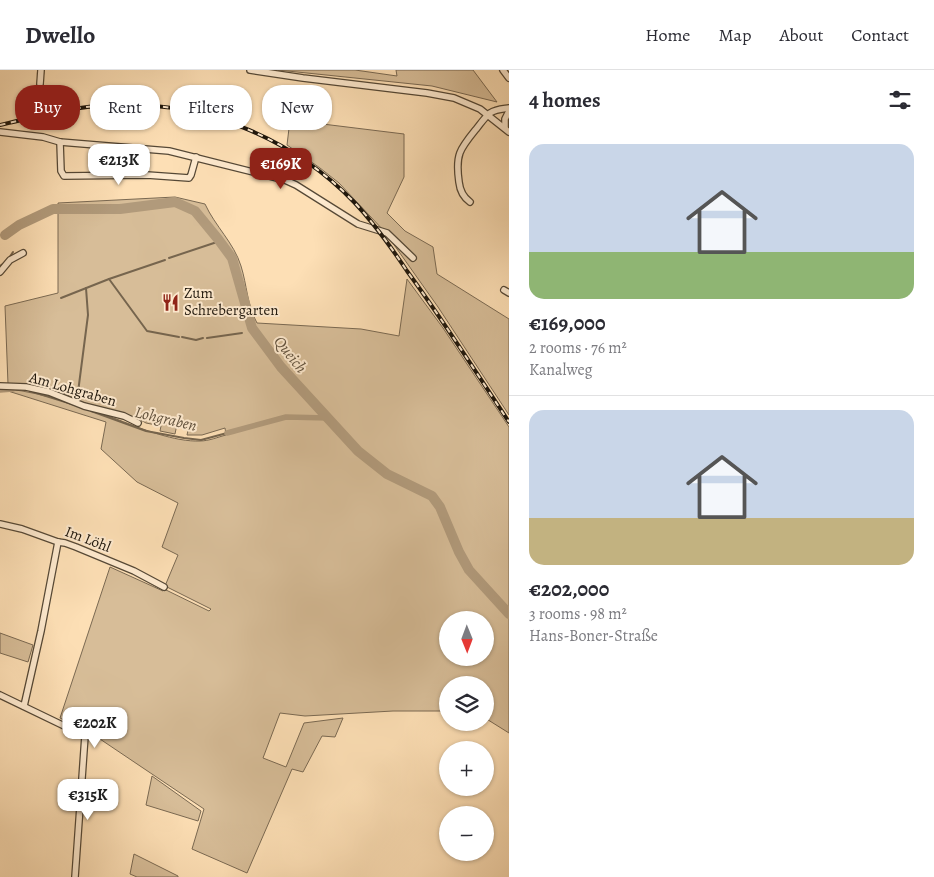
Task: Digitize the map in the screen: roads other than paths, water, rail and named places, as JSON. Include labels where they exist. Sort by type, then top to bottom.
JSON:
[{"type":"street","points":[[40,84],[41,70]]},
{"type":"street","points":[[250,70],[436,94],[464,101],[488,115],[507,130]]},
{"type":"street","points":[[503,70],[509,78]]},
{"type":"street","points":[[470,202],[465,198],[460,188],[457,168],[458,158],[467,141],[488,115],[498,110],[509,109]]},
{"type":"street","points":[[507,130],[505,117],[509,109]]},
{"type":"street","points":[[0,132],[43,137],[60,142],[169,151],[291,182],[358,224],[387,233],[413,258]]},
{"type":"street","points":[[60,142],[60,171],[64,176],[147,175],[189,178],[196,157]]},
{"type":"street","points":[[0,272],[10,260],[23,252]]},
{"type":"street","name":"Am Lohgraben","points":[[0,386],[36,389],[56,394],[84,406],[124,416],[138,423]]},
{"type":"street","name":"Im Löhl","points":[[0,524],[22,529],[58,542],[65,542],[134,571],[164,587]]},
{"type":"street","points":[[24,706],[58,542]]},
{"type":"street","points":[[0,695],[85,736],[79,799],[75,877]]},
{"type":"waterway","name":"Queich","points":[[5,235],[19,225],[53,209],[120,209],[175,202],[195,211],[232,258],[252,328],[281,367],[358,451],[387,474],[432,496],[440,507],[459,552],[469,570],[509,614]]},
{"type":"waterway","points":[[169,258],[220,241]]},
{"type":"waterway","points":[[9,258],[13,252]]},
{"type":"waterway","points":[[109,279],[165,260]]},
{"type":"waterway","points":[[0,266],[6,262]]},
{"type":"waterway","points":[[61,298],[109,279],[147,331],[179,337]]},
{"type":"waterway","points":[[77,400],[88,315],[86,288]]},
{"type":"waterway","points":[[207,338],[242,333]]},
{"type":"waterway","points":[[182,337],[196,340],[203,338]]},
{"type":"waterway","name":"Lohgraben","points":[[0,390],[13,389]]},
{"type":"waterway","name":"Lohgraben","points":[[30,391],[75,405]]},
{"type":"waterway","name":"Lohgraben","points":[[91,411],[146,431],[184,438],[201,440],[227,433]]},
{"type":"waterway","name":"Lohgraben","points":[[227,433],[286,417],[328,418]]},
{"type":"railway","points":[[0,125],[81,108],[108,105],[142,105],[176,109],[209,116],[242,127],[302,158],[329,179],[368,218],[433,308],[509,422]]},
{"type":"place","name":"Zum Schrebergarten","points":[[170,302]]}]
